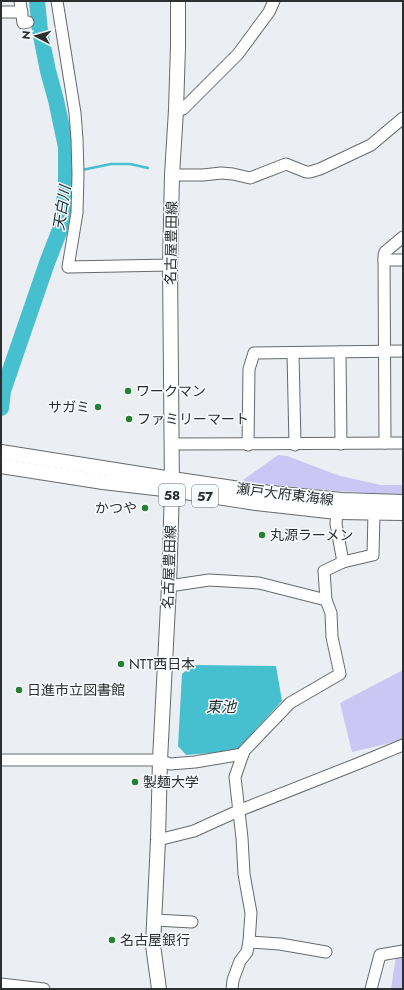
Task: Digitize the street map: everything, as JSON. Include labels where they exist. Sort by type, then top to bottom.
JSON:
[{"type":"main road","name":"名古屋豊田線","points":[[159,989],[153,945],[172,485],[170,266],[172,175],[178,46],[178,1]]},
{"type":"main road","name":"瀬戸大府東海線","points":[[5,460],[172,485],[256,503],[337,512],[403,513]]},
{"type":"main road","name":"瀬戸大府東海線","points":[[172,485],[342,500],[403,502]]},
{"type":"street","points":[[57,1],[75,113],[77,139],[77,213],[68,267],[170,266]]},
{"type":"street","points":[[176,110],[183,109],[238,54],[269,12],[274,1]]},
{"type":"street","points":[[1,12],[21,6],[23,23],[28,22]]},
{"type":"street","points":[[172,175],[203,175],[221,173],[250,178],[286,164],[306,172],[310,172],[320,169],[371,145],[403,118]]},
{"type":"street","points":[[385,443],[384,254],[403,236]]},
{"type":"street","points":[[384,260],[403,260]]},
{"type":"street","points":[[248,445],[249,369],[254,354],[403,351]]},
{"type":"street","points":[[340,352],[341,444]]},
{"type":"street","points":[[293,353],[295,444]]},
{"type":"street","points":[[172,444],[248,445],[403,443]]},
{"type":"street","points":[[337,512],[336,524],[343,562]]},
{"type":"street","points":[[232,989],[233,980],[249,942],[251,913],[244,874],[242,838],[235,777],[244,751],[290,703],[340,674],[332,637],[331,613],[326,600],[324,571],[343,562],[373,555],[374,513]]},
{"type":"street","points":[[168,586],[209,580],[258,583],[326,600]]},
{"type":"street","points":[[158,840],[194,831],[238,811],[403,745]]},
{"type":"street","points":[[1,760],[160,760],[170,764],[195,762],[243,754]]},
{"type":"street","points":[[154,920],[192,922]]},
{"type":"street","points":[[249,942],[280,944],[326,952]]},
{"type":"street","points":[[371,989],[380,955],[403,951]]},
{"type":"street","points":[[1,984],[14,987],[44,989]]},
{"type":"shaded area","points":[[278,455],[287,456],[340,476],[381,485],[403,485],[403,494],[363,493],[304,488],[245,482],[243,480]]},
{"type":"shaded area","points":[[403,670],[403,740],[352,752],[340,703]]},
{"type":"shaded area","points":[[403,955],[403,989],[391,989],[396,956]]},
{"type":"water","name":"東池","points":[[193,665],[276,666],[282,701],[236,751],[186,755],[178,746],[182,674]]},
{"type":"waterway","name":"天白川","points":[[1,408],[3,391],[61,227],[66,186],[66,147],[40,31],[37,1]]},
{"type":"waterway","points":[[82,170],[111,164],[130,164],[148,168]]},
{"type":"waterway","points":[[66,171],[75,170]]},
{"type":"place","name":"ワークマン","points":[[128,391]]},
{"type":"place","name":"サガミ","points":[[98,407]]},
{"type":"place","name":"ファミリーマート","points":[[129,419]]},
{"type":"place","name":"かつや","points":[[145,508]]},
{"type":"place","name":"丸源ラーメン","points":[[262,535]]},
{"type":"place","name":"NTT西日本","points":[[121,664]]},
{"type":"place","name":"日進市立図書館","points":[[19,690]]},
{"type":"place","name":"製麺大学","points":[[135,782]]},
{"type":"place","name":"名古屋銀行","points":[[112,940]]}]
